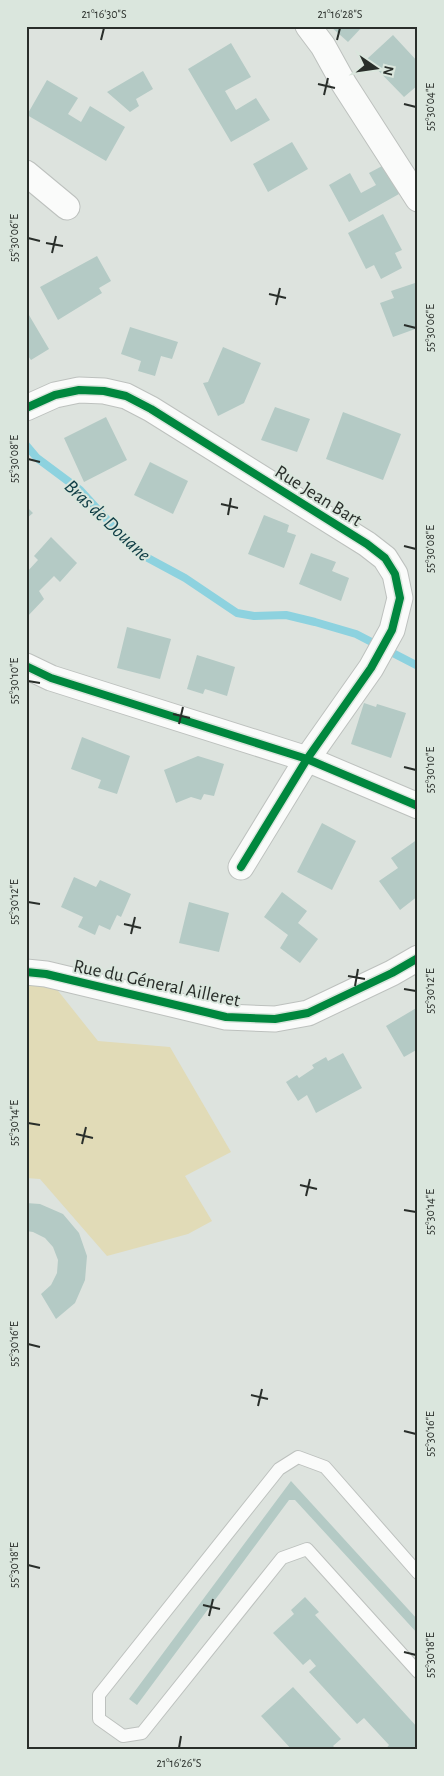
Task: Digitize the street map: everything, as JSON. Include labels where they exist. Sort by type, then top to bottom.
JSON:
[{"type":"street","points":[[308,26],[323,46],[344,84],[418,198]]},
{"type":"street","points":[[26,173],[67,207]]},
{"type":"street","name":"Rue Jean Bart","points":[[26,408],[55,395],[79,390],[104,390],[126,396],[150,409],[358,539],[385,558],[395,574],[400,598],[392,630],[370,668],[307,759],[241,867]]},
{"type":"street","points":[[26,666],[51,678],[307,759],[418,806]]},
{"type":"street","name":"Rue du Géneral Ailleret","points":[[26,972],[46,974],[226,1017],[275,1019],[308,1013],[418,958]]},
{"type":"lane","points":[[418,1573],[324,1467],[298,1457],[279,1469],[99,1695],[99,1719],[123,1736],[142,1733],[282,1558],[306,1549],[418,1672]]},
{"type":"shaded area","points":[[26,979],[51,982],[98,1041],[170,1047],[231,1152],[185,1176],[212,1221],[188,1234],[107,1256],[40,1179],[26,1178]]},
{"type":"building","points":[[330,26],[363,26],[348,42]]},
{"type":"building","points":[[393,35],[418,62],[418,85],[404,97],[367,59]]},
{"type":"building","points":[[231,43],[251,77],[225,91],[236,110],[256,98],[270,120],[231,142],[188,69]]},
{"type":"building","points":[[143,71],[153,89],[136,99],[139,106],[130,112],[107,92]]},
{"type":"building","points":[[47,80],[78,98],[68,114],[81,122],[90,106],[125,127],[106,161],[27,115]]},
{"type":"building","points":[[292,142],[308,169],[268,192],[253,164]]},
{"type":"building","points":[[384,165],[399,194],[349,222],[329,185],[350,173],[361,193],[376,185],[369,173]]},
{"type":"building","points":[[383,214],[402,250],[395,253],[402,268],[381,279],[374,265],[366,269],[348,233]]},
{"type":"building","points":[[97,256],[111,281],[99,288],[102,293],[58,320],[40,287]]},
{"type":"building","points":[[418,282],[418,328],[393,337],[380,303],[394,298],[391,291]]},
{"type":"building","points":[[26,310],[49,349],[31,360],[28,356],[26,357]]},
{"type":"building","points":[[130,327],[178,342],[172,359],[161,356],[155,376],[138,371],[141,361],[121,354]]},
{"type":"building","points":[[223,347],[261,363],[244,403],[218,416],[203,383],[208,382]]},
{"type":"building","points":[[275,407],[310,419],[297,452],[261,440]]},
{"type":"building","points":[[343,412],[401,434],[383,480],[326,459]]},
{"type":"building","points":[[106,417],[127,460],[84,482],[64,438]]},
{"type":"building","points":[[150,462],[188,481],[173,514],[134,495]]},
{"type":"building","points":[[26,506],[33,513],[26,519]]},
{"type":"building","points":[[264,515],[289,525],[287,532],[296,535],[284,568],[248,554]]},
{"type":"building","points":[[51,537],[77,563],[60,582],[54,576],[39,591],[44,599],[26,618],[26,573],[38,560],[34,556]]},
{"type":"building","points":[[311,553],[336,562],[332,571],[349,578],[341,601],[299,584]]},
{"type":"building","points":[[127,627],[171,639],[160,679],[117,668]]},
{"type":"building","points":[[197,655],[235,667],[227,696],[205,689],[203,694],[187,689]]},
{"type":"building","points":[[364,703],[376,707],[377,704],[406,713],[391,758],[351,744]]},
{"type":"building","points":[[82,737],[130,756],[117,794],[98,788],[101,780],[71,769]]},
{"type":"building","points":[[198,756],[224,764],[214,796],[204,794],[201,800],[191,797],[176,803],[164,770]]},
{"type":"building","points":[[322,823],[356,841],[332,890],[297,872]]},
{"type":"building","points":[[418,839],[418,896],[400,910],[379,881],[398,868],[391,858]]},
{"type":"building","points":[[74,877],[96,887],[100,880],[131,894],[121,917],[117,915],[110,930],[99,925],[95,935],[78,927],[83,917],[61,907]]},
{"type":"building","points":[[282,892],[307,911],[298,923],[318,939],[300,963],[280,948],[288,935],[264,917]]},
{"type":"building","points":[[189,902],[229,913],[219,952],[179,943]]},
{"type":"building","points":[[418,1007],[418,1049],[404,1057],[386,1026]]},
{"type":"building","points":[[343,1053],[362,1088],[316,1113],[307,1095],[298,1101],[286,1082],[297,1075],[299,1078],[314,1068],[312,1065],[326,1057],[328,1061]]},
{"type":"building","points":[[26,1203],[40,1204],[63,1214],[79,1233],[87,1256],[85,1280],[75,1303],[56,1319],[41,1294],[51,1285],[57,1273],[58,1260],[53,1247],[45,1238],[26,1231]]},
{"type":"building","points":[[291,1481],[418,1620],[418,1634],[295,1500],[289,1500],[137,1705],[129,1699]]},
{"type":"building","points":[[305,1597],[319,1612],[315,1615],[418,1728],[418,1750],[385,1750],[389,1745],[364,1718],[357,1724],[309,1672],[316,1666],[310,1659],[303,1665],[273,1633],[294,1614],[291,1610]]},
{"type":"building","points":[[293,1687],[341,1739],[333,1746],[337,1750],[292,1750],[261,1716]]},
{"type":"waterway","name":"Bras de Douane","points":[[26,445],[37,458],[80,490],[121,535],[146,557],[185,578],[237,613],[254,616],[286,615],[356,634],[418,666]]},
{"type":"cycle path","points":[[26,408],[55,395],[79,390],[104,391],[126,396],[151,409],[367,544],[385,558],[395,574],[400,598],[392,630],[371,668],[307,759],[241,867]]},
{"type":"cycle path","points":[[26,666],[51,678],[307,759],[418,806]]},
{"type":"cycle path","points":[[26,972],[46,974],[226,1017],[275,1019],[308,1013],[392,973],[418,958]]}]
